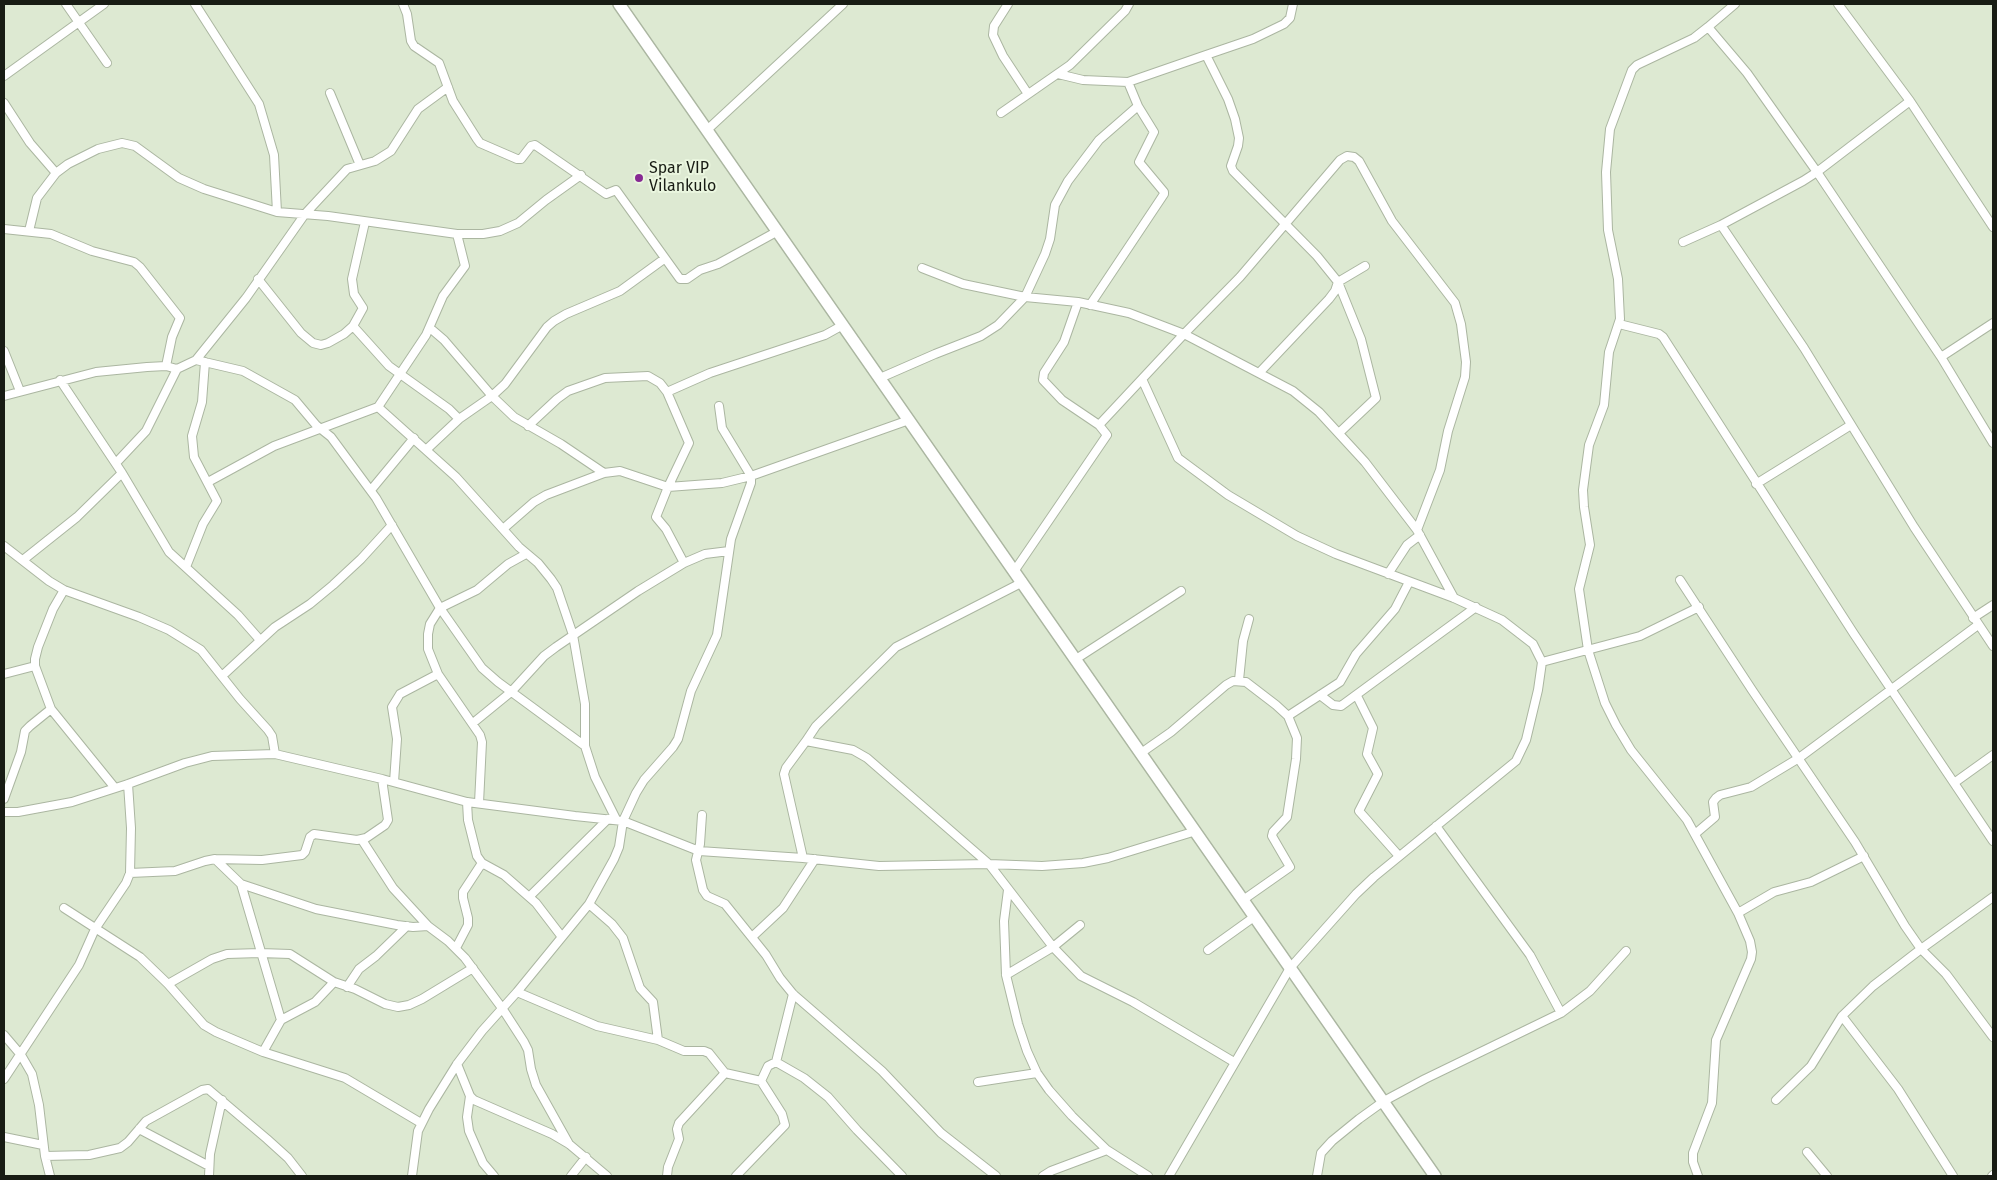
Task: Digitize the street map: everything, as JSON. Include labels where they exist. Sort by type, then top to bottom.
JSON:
[{"type":"main road","points":[[619,4],[1015,570],[1435,1176]]},
{"type":"street","points":[[66,4],[107,63]]},
{"type":"street","points":[[4,76],[104,4]]},
{"type":"street","points":[[196,4],[259,104],[274,155],[277,212]]},
{"type":"street","points":[[403,4],[414,46],[439,63],[458,110],[480,143],[517,159],[521,159],[531,146],[535,145],[606,194],[616,190],[680,279],[687,279],[700,270],[718,264],[778,231]]},
{"type":"street","points":[[706,130],[843,4]]},
{"type":"street","points":[[1008,4],[994,26],[992,36],[1028,94]]},
{"type":"street","points":[[1001,113],[1058,74],[1086,50],[1125,11],[1129,4]]},
{"type":"street","points":[[1058,74],[1083,80],[1128,82],[1253,39],[1284,24],[1290,18],[1293,4]]},
{"type":"street","points":[[1698,1176],[1693,1162],[1693,1153],[1710,1111],[1713,1097],[1716,1040],[1751,959],[1750,941],[1738,913],[1678,806],[1631,750],[1605,704],[1588,650],[1579,589],[1590,545],[1584,507],[1589,445],[1604,405],[1609,352],[1620,312],[1618,279],[1608,230],[1606,172],[1612,122],[1632,70],[1638,65],[1694,38],[1736,4]]},
{"type":"street","points":[[1838,4],[1910,101],[1993,227]]},
{"type":"street","points":[[1708,27],[1747,73],[1817,172],[1941,357],[1993,443]]},
{"type":"street","points":[[1206,55],[1228,99],[1235,119],[1239,138],[1231,166],[1233,171],[1318,256],[1338,282],[1361,339],[1377,396],[1340,432]]},
{"type":"street","points":[[1090,305],[1164,194],[1139,162],[1154,132],[1138,106],[1128,82]]},
{"type":"street","points":[[116,463],[146,432],[176,369],[196,360],[246,298],[305,214],[347,169],[375,160],[391,151],[418,110],[448,87]]},
{"type":"street","points":[[330,93],[360,165]]},
{"type":"street","points":[[1683,242],[1720,225],[1803,181],[1910,101]]},
{"type":"street","points":[[4,103],[30,143],[56,173]]},
{"type":"street","points":[[880,378],[981,336],[998,325],[1025,297],[1050,239],[1055,205],[1068,181],[1099,140],[1138,106]]},
{"type":"street","points":[[29,231],[37,198],[56,173],[68,164],[98,149],[122,143],[135,146],[179,178],[204,189],[277,212],[457,234],[484,234],[500,231],[518,223],[581,175]]},
{"type":"street","points":[[1099,425],[1240,277],[1340,160],[1348,156],[1354,157],[1359,161],[1392,221],[1455,303],[1461,324],[1466,362],[1465,377],[1448,431],[1440,470],[1419,533],[1407,545],[1388,574]]},
{"type":"street","points":[[258,279],[301,332],[313,343],[328,344],[353,326],[363,308],[354,294],[352,279],[365,222]]},
{"type":"street","points":[[1720,225],[1804,348],[1909,520],[1993,646]]},
{"type":"street","points":[[4,228],[51,234],[92,251],[134,262],[140,266],[180,318],[172,338],[166,366]]},
{"type":"street","points":[[208,482],[274,446],[378,407],[430,328],[443,296],[465,266],[457,234]]},
{"type":"street","points":[[427,449],[459,419],[492,396],[516,370],[554,321],[620,290],[664,259]]},
{"type":"street","points":[[1260,372],[1329,299],[1335,291],[1338,282],[1364,266]]},
{"type":"street","points":[[922,268],[962,284],[1025,297],[1078,302],[1129,313],[1184,334],[1260,372],[1293,391],[1340,432],[1419,533],[1454,598]]},
{"type":"street","points":[[1015,570],[1107,435],[1107,432],[1099,425],[1062,400],[1043,380],[1044,373],[1064,342],[1078,302]]},
{"type":"street","points":[[1941,357],[1993,323]]},
{"type":"street","points":[[667,392],[710,373],[825,335],[843,324]]},
{"type":"street","points":[[1618,324],[1659,334],[1663,337],[1756,484],[1993,841]]},
{"type":"street","points":[[353,326],[388,366],[449,409],[459,419]]},
{"type":"street","points":[[430,328],[444,340],[492,396],[514,417],[561,444],[604,473]]},
{"type":"street","points":[[4,351],[20,391]]},
{"type":"street","points":[[196,360],[243,371],[295,400],[320,429],[332,437],[371,490],[440,608],[482,668],[511,692],[585,746]]},
{"type":"street","points":[[186,567],[203,524],[217,501],[194,457],[192,436],[202,402],[206,362]]},
{"type":"street","points":[[4,396],[60,380],[111,370],[166,366],[176,369]]},
{"type":"street","points":[[528,426],[568,391],[605,378],[648,376],[660,383],[667,392],[689,443],[656,517],[666,529],[684,563]]},
{"type":"street","points":[[1142,379],[1175,453],[1186,464],[1228,495],[1297,536],[1336,554],[1454,598],[1502,620],[1533,644],[1542,662],[1538,690],[1526,740],[1516,761],[1399,856],[1356,894],[1290,968],[1169,1176]]},
{"type":"street","points":[[60,380],[152,520],[165,547],[238,615],[260,640]]},
{"type":"street","points":[[530,896],[616,820],[644,780],[673,748],[678,739],[691,691],[717,634],[729,551],[750,489],[751,476],[722,428],[719,406]]},
{"type":"street","points":[[378,407],[456,477],[526,554],[543,568],[557,588],[574,635],[585,704],[585,746],[596,777],[616,820],[620,846],[589,904],[457,1064],[421,1123],[418,1131],[412,1176]]},
{"type":"street","points":[[503,529],[534,502],[546,495],[604,473],[620,471],[668,487],[713,484],[751,476],[909,420]]},
{"type":"street","points":[[1756,484],[1851,425]]},
{"type":"street","points":[[371,490],[414,438]]},
{"type":"street","points":[[23,560],[77,517],[122,473]]},
{"type":"street","points":[[222,676],[275,626],[318,598],[362,559],[392,525]]},
{"type":"street","points":[[4,546],[49,581],[64,590],[139,617],[188,640],[201,650],[268,730],[272,736],[275,754]]},
{"type":"street","points":[[473,722],[511,692],[544,656],[574,635],[684,563],[716,551],[729,551]]},
{"type":"street","points":[[479,803],[482,742],[473,722],[438,674],[428,649],[428,634],[430,624],[440,608],[477,590],[501,569],[526,554]]},
{"type":"street","points":[[1680,580],[1864,856],[1905,926],[1921,949],[1946,974],[1993,1037]]},
{"type":"street","points":[[803,858],[784,774],[816,726],[896,647],[1023,582]]},
{"type":"street","points":[[1288,716],[1340,682],[1356,654],[1395,609],[1409,582]]},
{"type":"street","points":[[64,590],[53,609],[38,647],[35,666],[51,709],[115,788]]},
{"type":"street","points":[[1076,659],[1181,591]]},
{"type":"street","points":[[1694,834],[1715,818],[1713,802],[1720,795],[1751,787],[1799,758],[1975,621],[1993,604]]},
{"type":"street","points":[[1320,695],[1337,706],[1357,696],[1476,607]]},
{"type":"street","points":[[1542,662],[1640,636],[1699,607]]},
{"type":"street","points":[[1239,680],[1243,641],[1249,619]]},
{"type":"street","points":[[4,674],[35,666]]},
{"type":"street","points":[[394,782],[397,739],[392,707],[400,694],[438,674]]},
{"type":"street","points":[[1141,753],[1171,732],[1226,685],[1239,680],[1246,682],[1276,704],[1288,716],[1297,738],[1296,759],[1287,818],[1273,832],[1272,836],[1290,867],[1243,900]]},
{"type":"street","points":[[1357,696],[1373,728],[1367,754],[1378,774],[1359,811],[1399,856]]},
{"type":"street","points":[[4,799],[21,752],[25,731],[51,709]]},
{"type":"street","points":[[806,741],[852,750],[867,758],[989,864],[1053,947],[1081,976],[1133,1002],[1234,1062]]},
{"type":"street","points":[[4,812],[18,812],[72,802],[185,763],[212,756],[275,754],[382,779],[467,802],[616,820],[699,851],[803,858],[893,867],[989,864],[1042,866],[1082,863],[1116,856],[1196,832]]},
{"type":"street","points":[[1954,783],[1993,755]]},
{"type":"street","points":[[130,873],[175,871],[205,861],[262,860],[302,855],[306,852],[310,837],[314,834],[362,840],[385,825],[388,820],[382,779]]},
{"type":"street","points":[[4,1080],[79,965],[95,929],[126,883],[130,873],[131,828],[128,784]]},
{"type":"street","points":[[467,802],[470,831],[477,856],[482,863],[504,876],[530,896],[562,937]]},
{"type":"street","points":[[702,815],[699,851],[696,860],[703,890],[712,899],[723,901],[766,955],[780,978],[793,994],[882,1072],[942,1133],[996,1176]]},
{"type":"street","points":[[1436,826],[1530,955],[1561,1013]]},
{"type":"street","points":[[362,840],[393,888],[428,926],[456,948],[502,1008],[528,1050],[536,1085],[569,1144]]},
{"type":"street","points":[[1738,913],[1774,892],[1810,882],[1864,856]]},
{"type":"street","points":[[752,937],[783,908],[815,859]]},
{"type":"street","points":[[215,860],[241,884],[316,909],[407,926],[428,926]]},
{"type":"street","points":[[456,948],[468,925],[463,898],[464,892],[482,863]]},
{"type":"street","points":[[241,884],[281,1020]]},
{"type":"street","points":[[1008,890],[1004,921],[1006,974],[1018,1024],[1037,1073],[1072,1116],[1107,1150],[1148,1176]]},
{"type":"street","points":[[1776,1100],[1811,1066],[1842,1016],[1873,986],[1993,897]]},
{"type":"street","points":[[589,904],[612,924],[623,938],[640,988],[653,1002],[658,1040]]},
{"type":"street","points":[[64,908],[140,957],[168,984],[204,1025],[262,1052],[345,1078],[421,1123]]},
{"type":"street","points":[[1208,950],[1254,917]]},
{"type":"street","points":[[1006,974],[1053,947],[1080,925]]},
{"type":"street","points":[[347,987],[359,969],[376,956],[407,926]]},
{"type":"street","points":[[1319,1175],[1321,1153],[1332,1141],[1384,1101],[1561,1013],[1590,991],[1626,951]]},
{"type":"street","points":[[168,984],[212,959],[227,954],[290,954],[334,982],[385,1004],[403,1006],[422,999],[473,968]]},
{"type":"street","points":[[262,1052],[281,1020],[315,1002],[334,982]]},
{"type":"street","points":[[517,992],[597,1026],[658,1040],[684,1051],[704,1051],[709,1053],[725,1072],[761,1081],[782,1114],[785,1125],[736,1176]]},
{"type":"street","points":[[761,1081],[768,1066],[776,1062],[793,994]]},
{"type":"street","points":[[1842,1016],[1898,1090],[1953,1176]]},
{"type":"street","points":[[4,1035],[32,1074],[36,1088],[44,1156],[50,1176]]},
{"type":"street","points":[[776,1062],[821,1089],[902,1176]]},
{"type":"street","points":[[457,1064],[470,1096],[474,1100],[538,1127],[569,1144],[607,1176]]},
{"type":"street","points":[[667,1176],[668,1167],[679,1139],[677,1128],[679,1123],[725,1072]]},
{"type":"street","points":[[978,1082],[1037,1073]]},
{"type":"street","points":[[44,1156],[89,1155],[120,1148],[146,1121],[202,1090],[208,1089],[288,1158],[302,1176]]},
{"type":"street","points":[[470,1096],[469,1131],[483,1163],[494,1176]]},
{"type":"street","points":[[209,1176],[210,1154],[222,1100]]},
{"type":"street","points":[[140,1129],[209,1166]]},
{"type":"street","points":[[4,1138],[43,1145]]},
{"type":"street","points":[[1043,1176],[1051,1171],[1107,1150]]},
{"type":"street","points":[[1807,1152],[1827,1176]]},
{"type":"street","points":[[571,1176],[586,1157]]},
{"type":"place","name":"Spar VIP Vilankulo","points":[[639,178]]}]
